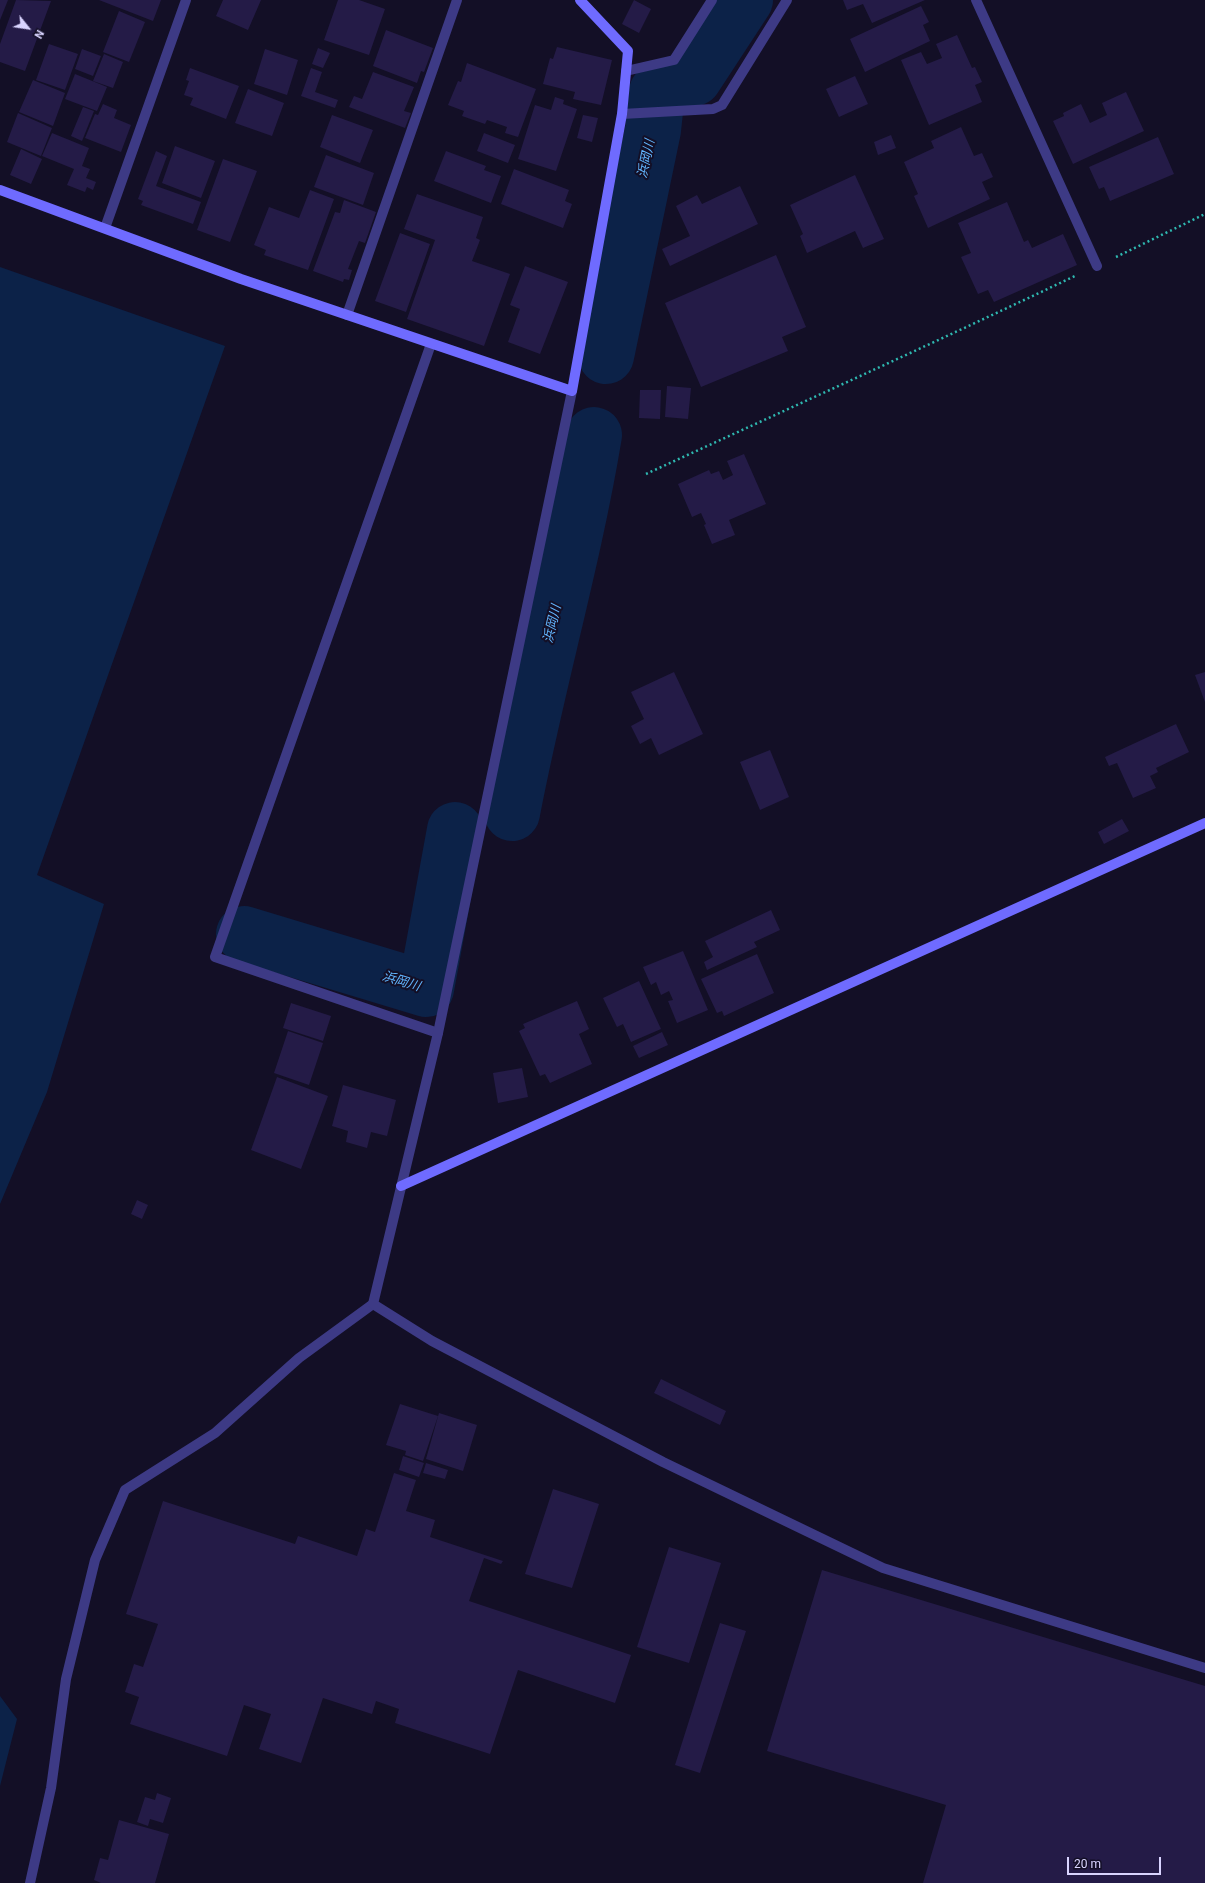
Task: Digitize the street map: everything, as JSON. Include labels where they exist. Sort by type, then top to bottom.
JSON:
[{"type":"street","points":[[104,228],[186,0]]},
{"type":"street","points":[[347,315],[456,0]]},
{"type":"street","points":[[30,1883],[51,1788],[66,1679],[91,1575],[95,1560],[125,1490],[215,1433],[299,1358],[373,1304],[438,1033],[572,391],[622,114],[628,51],[580,0]]},
{"type":"street","points":[[626,71],[674,60],[712,0]]},
{"type":"street","points":[[622,114],[713,109],[722,105],[787,0]]},
{"type":"street","points":[[976,0],[1097,266]]},
{"type":"street","points":[[0,190],[241,279],[572,391]]},
{"type":"street","points":[[431,344],[215,957],[438,1033]]},
{"type":"street","points":[[401,1186],[1205,823]]},
{"type":"street","points":[[373,1304],[432,1341],[663,1462],[883,1568],[1205,1668]]},
{"type":"path","points":[[646,474],[869,371],[969,327],[1205,214]]},
{"type":"water","points":[[0,267],[225,346],[37,875],[104,904],[47,1092],[0,1204]]},
{"type":"water","points":[[0,1696],[17,1719],[0,1786]]},
{"type":"building","points":[[0,0],[8,0],[0,20]]},
{"type":"building","points":[[16,0],[51,1],[25,71],[0,62],[0,44]]},
{"type":"building","points":[[99,0],[161,0],[153,21]]},
{"type":"building","points":[[223,0],[261,0],[248,30],[216,16]]},
{"type":"building","points":[[338,0],[359,0],[385,9],[369,55],[324,40]]},
{"type":"building","points":[[634,0],[651,9],[639,33],[622,24]]},
{"type":"building","points":[[843,0],[925,0],[872,23],[863,4],[847,10]]},
{"type":"building","points":[[921,6],[929,22],[923,25],[930,41],[865,72],[850,39]]},
{"type":"building","points":[[119,11],[145,22],[129,62],[103,52]]},
{"type":"building","points":[[386,30],[433,48],[424,72],[421,71],[417,83],[373,66]]},
{"type":"building","points":[[957,35],[972,68],[975,67],[982,82],[975,85],[982,102],[929,125],[901,60],[921,52],[927,64],[942,58],[936,44]]},
{"type":"building","points":[[49,44],[78,54],[65,90],[36,80]]},
{"type":"building","points":[[557,47],[612,60],[601,105],[573,99],[575,92],[543,84],[550,58],[553,59]]},
{"type":"building","points":[[318,48],[330,53],[323,68],[312,64]]},
{"type":"building","points":[[82,49],[101,56],[93,76],[75,69]]},
{"type":"building","points":[[265,49],[298,60],[287,95],[254,84]]},
{"type":"building","points":[[104,54],[123,62],[113,88],[93,81]]},
{"type":"building","points":[[467,63],[536,89],[518,137],[505,133],[507,127],[487,120],[485,124],[462,116],[464,111],[448,105],[458,81],[461,82]]},
{"type":"building","points":[[190,68],[239,86],[226,119],[190,105],[193,98],[184,95],[189,81],[186,80]]},
{"type":"building","points":[[311,68],[322,72],[315,92],[338,100],[335,108],[301,96]]},
{"type":"building","points":[[373,72],[414,87],[404,111],[411,113],[405,128],[349,107],[354,96],[362,99]]},
{"type":"building","points":[[75,74],[107,87],[97,111],[65,99]]},
{"type":"building","points":[[855,76],[868,104],[839,117],[826,89]]},
{"type":"building","points":[[33,80],[65,93],[53,126],[19,112]]},
{"type":"building","points":[[248,89],[284,103],[272,136],[235,123]]},
{"type":"building","points":[[1126,92],[1144,131],[1073,164],[1053,121],[1064,116],[1063,113],[1081,104],[1090,123],[1107,115],[1102,103]]},
{"type":"building","points":[[555,97],[564,100],[563,104],[577,109],[556,171],[518,159],[535,105],[551,110]]},
{"type":"building","points":[[103,104],[117,110],[114,118],[131,125],[121,152],[85,138],[95,114],[98,115]]},
{"type":"building","points":[[83,107],[94,111],[82,141],[71,136]]},
{"type":"building","points":[[18,113],[52,128],[41,156],[7,142]]},
{"type":"building","points":[[332,115],[373,130],[360,163],[320,147]]},
{"type":"building","points":[[583,115],[598,118],[592,142],[577,138]]},
{"type":"building","points":[[961,127],[974,156],[982,153],[993,177],[982,182],[990,199],[928,228],[914,196],[918,194],[904,162],[934,148],[931,141]]},
{"type":"building","points":[[52,133],[89,148],[82,166],[90,169],[86,178],[96,182],[93,190],[87,187],[85,192],[67,185],[74,169],[42,156]]},
{"type":"building","points":[[484,133],[515,145],[508,163],[477,151]]},
{"type":"building","points":[[891,135],[896,148],[878,155],[874,142]]},
{"type":"building","points":[[1158,137],[1174,174],[1110,201],[1104,187],[1099,189],[1089,167]]},
{"type":"building","points":[[175,146],[215,161],[201,198],[162,183]]},
{"type":"building","points":[[21,149],[42,159],[31,184],[10,175]]},
{"type":"building","points":[[156,151],[167,156],[156,186],[201,202],[193,224],[141,205],[143,201],[138,199]]},
{"type":"building","points":[[446,151],[486,166],[484,170],[501,176],[491,203],[434,181]]},
{"type":"building","points":[[326,155],[374,173],[363,205],[314,187]]},
{"type":"building","points":[[223,159],[257,171],[230,242],[197,230]]},
{"type":"building","points":[[514,169],[569,190],[565,201],[572,204],[563,228],[501,204]]},
{"type":"building","points":[[855,175],[884,239],[863,248],[855,231],[807,253],[800,236],[803,234],[790,205]]},
{"type":"building","points":[[740,186],[758,224],[670,266],[662,249],[690,236],[676,206],[697,195],[702,204]]},
{"type":"building","points":[[310,190],[334,199],[308,270],[264,255],[266,250],[254,245],[269,207],[299,218]]},
{"type":"building","points":[[417,194],[483,217],[476,238],[480,240],[472,261],[510,274],[484,346],[407,319],[435,240],[404,229]]},
{"type":"building","points":[[344,200],[376,212],[365,243],[359,241],[348,269],[352,270],[349,280],[344,279],[343,282],[313,271],[335,212],[340,213]]},
{"type":"building","points":[[1007,202],[1024,242],[1028,240],[1032,248],[1063,234],[1077,265],[994,302],[988,290],[978,294],[961,257],[971,253],[958,223]]},
{"type":"building","points":[[400,233],[430,244],[406,312],[375,301]]},
{"type":"building","points":[[776,255],[806,327],[782,337],[788,351],[701,387],[665,303]]},
{"type":"building","points":[[525,266],[568,282],[540,354],[508,342],[520,309],[510,305]]},
{"type":"building","points":[[667,386],[691,388],[688,419],[665,417]]},
{"type":"building","points":[[640,390],[661,390],[660,419],[639,418]]},
{"type":"building","points":[[744,454],[766,504],[729,520],[735,535],[712,544],[701,513],[692,517],[678,484],[709,470],[711,474],[719,471],[723,480],[733,475],[727,461]]},
{"type":"building","points":[[674,672],[703,734],[659,755],[651,738],[640,744],[631,726],[644,719],[631,692]]},
{"type":"building","points":[[1205,672],[1205,702],[1195,675]]},
{"type":"building","points":[[1176,724],[1189,752],[1156,768],[1158,772],[1150,776],[1156,788],[1133,798],[1117,763],[1109,766],[1105,757]]},
{"type":"building","points":[[770,750],[789,797],[760,810],[740,762]]},
{"type":"building","points":[[1122,819],[1129,831],[1104,844],[1098,832]]},
{"type":"building","points":[[771,910],[780,930],[754,942],[757,947],[707,970],[704,962],[713,957],[705,941]]},
{"type":"building","points":[[683,951],[708,1010],[677,1023],[668,1001],[673,1000],[669,991],[661,995],[656,982],[651,985],[643,967]]},
{"type":"building","points":[[757,954],[774,993],[724,1016],[722,1011],[717,1013],[701,979]]},
{"type":"building","points":[[639,981],[661,1029],[631,1042],[623,1024],[617,1027],[603,998]]},
{"type":"building","points":[[577,1001],[589,1029],[579,1034],[592,1064],[550,1083],[545,1074],[540,1076],[519,1031],[525,1028],[523,1024]]},
{"type":"building","points":[[291,1003],[331,1016],[323,1041],[283,1028]]},
{"type":"building","points":[[288,1031],[323,1043],[309,1085],[274,1073]]},
{"type":"building","points":[[662,1032],[668,1045],[639,1058],[633,1046]]},
{"type":"building","points":[[522,1068],[528,1097],[498,1103],[493,1073]]},
{"type":"building","points":[[277,1077],[328,1096],[301,1169],[251,1150]]},
{"type":"building","points":[[343,1085],[396,1100],[387,1136],[371,1132],[367,1148],[346,1142],[348,1131],[332,1126]]},
{"type":"building","points":[[137,1200],[148,1205],[142,1219],[131,1214]]},
{"type":"building","points":[[661,1379],[726,1411],[720,1425],[654,1393]]},
{"type":"building","points":[[400,1404],[438,1416],[423,1461],[405,1455],[406,1451],[386,1445]]},
{"type":"building","points":[[439,1413],[477,1425],[463,1471],[426,1459]]},
{"type":"building","points":[[403,1456],[424,1463],[419,1477],[399,1470]]},
{"type":"building","points":[[426,1463],[448,1470],[445,1479],[423,1473]]},
{"type":"building","points":[[394,1473],[416,1480],[406,1511],[435,1520],[430,1537],[503,1561],[501,1564],[484,1558],[469,1601],[631,1655],[615,1703],[518,1670],[490,1754],[395,1723],[399,1709],[376,1701],[372,1714],[323,1698],[301,1763],[259,1749],[271,1714],[244,1705],[227,1756],[130,1724],[139,1697],[125,1692],[134,1664],[143,1667],[158,1624],[126,1614],[163,1501],[295,1544],[298,1536],[357,1556],[366,1529],[375,1532]]},
{"type":"building","points":[[553,1489],[599,1504],[572,1588],[525,1574]]},
{"type":"building","points":[[669,1547],[721,1563],[689,1663],[637,1647]]},
{"type":"building","points":[[822,1570],[1205,1686],[1205,1883],[923,1883],[946,1805],[767,1751]]},
{"type":"building","points":[[720,1623],[746,1631],[700,1773],[675,1765]]},
{"type":"building","points":[[157,1793],[171,1798],[163,1823],[150,1819],[148,1826],[137,1822],[145,1797],[155,1800]]},
{"type":"building","points":[[119,1820],[169,1834],[155,1883],[101,1883],[94,1880],[100,1858],[108,1860]]},
{"type":"waterway","name":"浜岡川","points":[[606,356],[653,130],[657,92],[694,78],[745,0]]},
{"type":"waterway","name":"浜岡川","points":[[512,813],[532,718],[576,530],[594,435]]},
{"type":"waterway","name":"浜岡川","points":[[244,934],[426,989],[455,830]]}]
